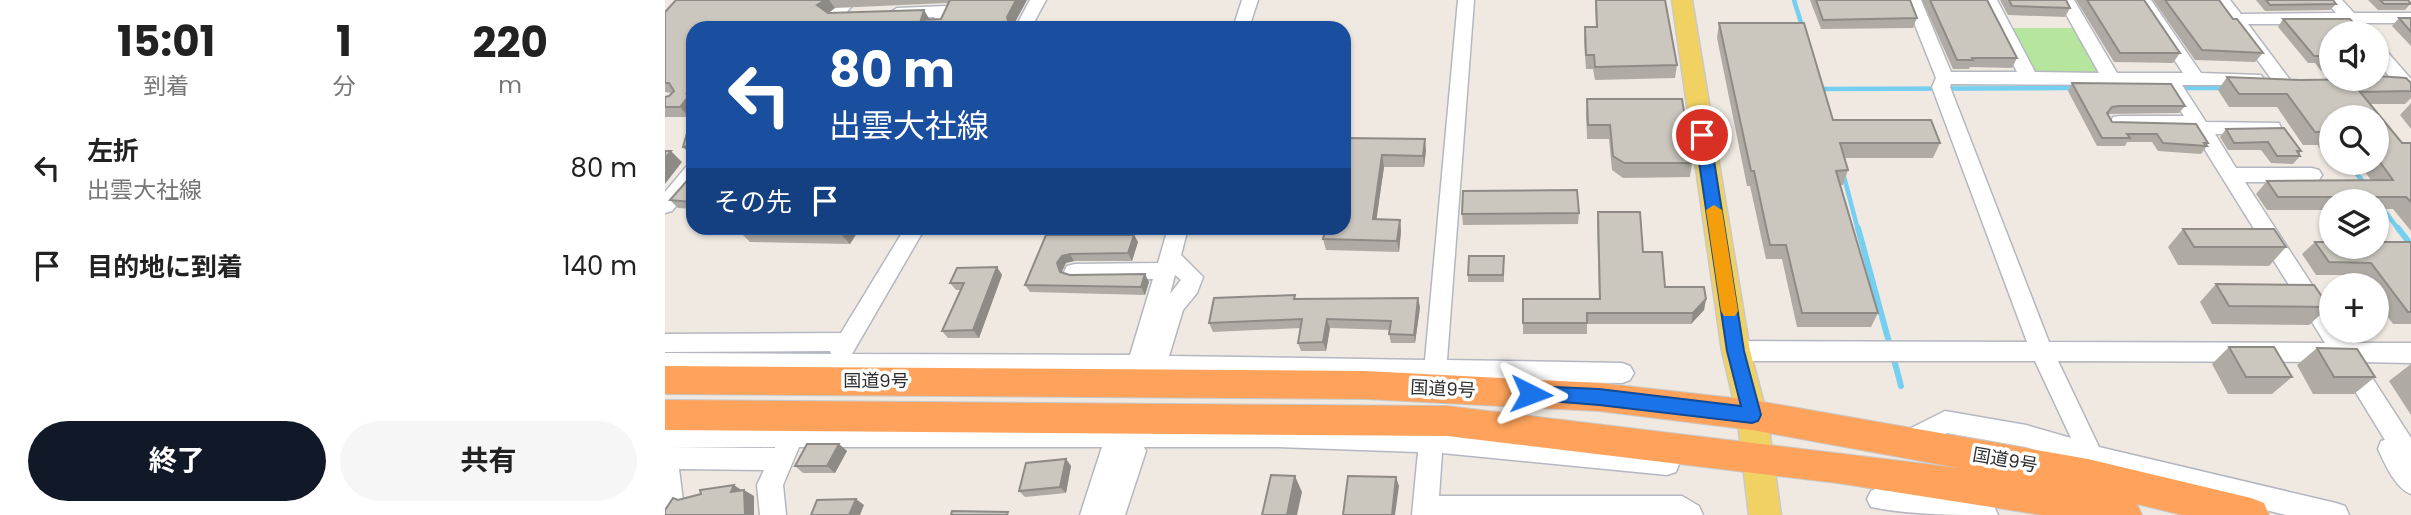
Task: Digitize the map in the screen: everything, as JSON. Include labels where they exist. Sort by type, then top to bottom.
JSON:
[{"type":"highway","name":"国道9号","points":[[665,378],[1365,385],[1599,397],[1752,415],[2088,475],[2252,508]]},
{"type":"highway","name":"国道9号","points":[[665,415],[1447,421],[1648,457],[1756,457],[1996,503],[2124,515]]},
{"type":"main road","points":[[1682,0],[1736,351],[1752,415],[1765,515]]},
{"type":"street","points":[[831,21],[849,0]]},
{"type":"street","points":[[1027,21],[1038,0]]},
{"type":"street","points":[[1243,21],[1250,0]]},
{"type":"street","points":[[1436,370],[1466,0]]},
{"type":"street","points":[[1913,0],[1945,78],[1941,87],[2041,350],[2091,455]]},
{"type":"street","points":[[1989,0],[2029,79]]},
{"type":"street","points":[[2066,0],[2112,79]]},
{"type":"street","points":[[2143,0],[2196,79]]},
{"type":"street","points":[[1945,78],[2288,80],[2222,0]]},
{"type":"street","points":[[2333,0],[2352,21]]},
{"type":"street","points":[[836,21],[870,15],[946,12],[941,21]]},
{"type":"street","points":[[2236,19],[2411,18]]},
{"type":"street","points":[[2389,63],[2408,83]]},
{"type":"street","points":[[2169,78],[2411,459]]},
{"type":"street","points":[[2389,81],[2408,83]]},
{"type":"street","points":[[2114,122],[2272,128]]},
{"type":"street","points":[[2231,175],[2312,175]]},
{"type":"street","points":[[665,206],[686,180]]},
{"type":"street","points":[[834,363],[911,235]]},
{"type":"street","points":[[1139,365],[1176,235]]},
{"type":"street","points":[[1075,272],[1167,264],[1192,277],[1189,287],[1173,306],[1161,350]]},
{"type":"street","points":[[665,343],[847,342]]},
{"type":"street","points":[[1736,351],[2411,353]]},
{"type":"street","points":[[665,363],[1139,365],[1622,373]]},
{"type":"street","points":[[665,378],[698,363]]},
{"type":"street","points":[[1084,383],[1113,365]]},
{"type":"street","points":[[1497,371],[1531,394]]},
{"type":"street","points":[[692,436],[736,415]]},
{"type":"street","points":[[934,435],[968,416]]},
{"type":"street","points":[[1277,436],[1308,419]]},
{"type":"street","points":[[2386,419],[2380,433],[2411,482]]},
{"type":"street","points":[[1906,443],[1945,422],[2026,436],[2252,508],[2336,515]]},
{"type":"street","points":[[665,506],[670,501],[665,459],[934,435],[1126,443],[1277,436],[1431,441],[1648,457]]},
{"type":"street","points":[[665,436],[692,436],[787,447]]},
{"type":"street","points":[[1431,441],[1426,512],[1682,508],[1690,515]]},
{"type":"street","points":[[1093,515],[1126,443]]},
{"type":"street","points":[[1112,515],[1126,443]]},
{"type":"street","points":[[773,515],[770,485],[787,447]]},
{"type":"street","points":[[1881,499],[1996,503],[2038,515]]},
{"type":"green space","points":[[2011,28],[2076,28],[2102,74],[2040,75],[2031,70]]},
{"type":"building","points":[[676,0],[825,0],[817,5],[828,13],[924,10],[921,20],[941,19],[950,0],[1016,0],[1007,17],[1012,21],[686,21],[686,99],[680,107],[665,107],[665,97],[674,91],[669,83],[665,83],[665,12]]},
{"type":"building","points":[[1596,0],[1665,0],[1677,65],[1595,67],[1594,55],[1586,55],[1585,27],[1597,27]]},
{"type":"building","points":[[1816,0],[1910,0],[1917,18],[1823,20]]},
{"type":"building","points":[[1930,0],[1987,0],[2017,58],[1957,60]]},
{"type":"building","points":[[2009,0],[2066,0],[2070,8],[2012,6]]},
{"type":"building","points":[[2087,0],[2144,0],[2180,53],[2120,53]]},
{"type":"building","points":[[2165,0],[2219,0],[2263,53],[2202,50]]},
{"type":"building","points":[[2266,0],[2333,0],[2336,4],[2270,5]]},
{"type":"building","points":[[2380,0],[2408,0],[2411,4],[2384,4]]},
{"type":"building","points":[[2399,18],[2411,18],[2411,32]]},
{"type":"building","points":[[2283,19],[2350,19],[2352,21],[2319,21],[2319,56],[2314,56]]},
{"type":"building","points":[[1719,23],[1804,23],[1833,120],[1931,120],[1940,143],[1840,143],[1848,170],[1836,171],[1878,313],[1802,313],[1786,245],[1770,245]]},
{"type":"building","points":[[2227,77],[2319,80],[2319,91],[2389,91],[2389,77],[2406,78],[2411,83],[2411,91],[2360,92],[2371,105],[2319,105],[2319,132],[2315,132],[2287,94],[2239,94]]},
{"type":"building","points":[[2072,83],[2171,84],[2185,106],[2119,106],[2112,107],[2107,113],[2112,122],[2196,124],[2208,143],[2204,143],[2207,146],[2163,143],[2157,134],[2127,134],[2130,138],[2102,138]]},
{"type":"building","points":[[1587,99],[1682,99],[1692,163],[1624,163],[1613,156],[1610,125],[1588,125]]},
{"type":"building","points":[[2389,127],[2402,143],[2411,143],[2411,202],[2406,197],[2389,197],[2389,189],[2319,189],[2319,197],[2278,197],[2267,181],[2393,180],[2389,174]]},
{"type":"building","points":[[2284,128],[2301,151],[2297,151],[2300,156],[2277,156],[2268,142],[2234,143],[2226,129]]},
{"type":"building","points":[[1351,138],[1425,139],[1423,156],[1382,155],[1373,219],[1400,220],[1397,241],[1323,239],[1324,235],[1351,235]]},
{"type":"building","points":[[686,182],[686,202],[670,200]]},
{"type":"building","points":[[1577,190],[1579,213],[1462,214],[1463,191]]},
{"type":"building","points":[[1598,212],[1640,212],[1643,252],[1662,252],[1665,287],[1704,287],[1706,299],[1693,313],[1587,313],[1587,323],[1523,323],[1523,299],[1600,299]]},
{"type":"building","points":[[2183,229],[2274,229],[2286,247],[2194,247]]},
{"type":"building","points":[[1046,235],[1134,235],[1128,253],[1070,254],[1062,256],[1057,263],[1060,272],[1070,275],[1145,274],[1141,287],[1025,285]]},
{"type":"building","points":[[2389,242],[2411,242],[2411,312],[2408,312],[2389,287],[2389,273],[2379,273],[2371,263],[2329,262],[2327,259],[2389,259]]},
{"type":"building","points":[[1469,256],[1504,256],[1503,275],[1468,275]]},
{"type":"building","points":[[997,267],[973,330],[942,331],[964,283],[950,283],[957,268]]},
{"type":"building","points":[[2216,284],[2314,285],[2319,292],[2319,307],[2229,306]]},
{"type":"building","points":[[1295,295],[1294,299],[1418,298],[1414,335],[1389,334],[1391,321],[1327,319],[1323,342],[1298,343],[1302,319],[1209,323],[1214,298]]},
{"type":"building","points":[[2229,347],[2274,347],[2292,377],[2246,377]]},
{"type":"building","points":[[2317,348],[2357,349],[2375,377],[2334,377]]},
{"type":"building","points":[[807,444],[839,444],[827,466],[795,466]]},
{"type":"building","points":[[1066,459],[1060,487],[1019,491],[1026,463]]},
{"type":"building","points":[[1271,475],[1295,476],[1287,515],[1262,515]]},
{"type":"building","points":[[1348,476],[1396,477],[1392,515],[1343,515]]},
{"type":"building","points":[[734,485],[731,492],[744,490],[745,515],[665,515],[665,510],[673,498],[678,500],[701,494],[700,490]]},
{"type":"building","points":[[856,499],[849,515],[811,515],[817,500]]},
{"type":"building","points":[[952,511],[1008,512],[1007,515],[951,515]]},
{"type":"waterway","points":[[1794,0],[1803,29]]},
{"type":"waterway","points":[[1820,89],[2074,88]]},
{"type":"waterway","points":[[2178,88],[2224,88]]},
{"type":"waterway","points":[[1843,173],[1858,230]]},
{"type":"waterway","points":[[2358,175],[2365,184]]},
{"type":"waterway","points":[[2389,217],[2399,230]]},
{"type":"waterway","points":[[1858,228],[1890,346]]},
{"type":"waterway","points":[[2398,228],[2411,245]]},
{"type":"waterway","points":[[1893,356],[1901,386]]},
{"type":"slow traffic","points":[[1714,210],[1730,311]]},
{"type":"route","points":[[1531,394],[1599,397],[1752,415],[1736,351],[1702,135]]}]
